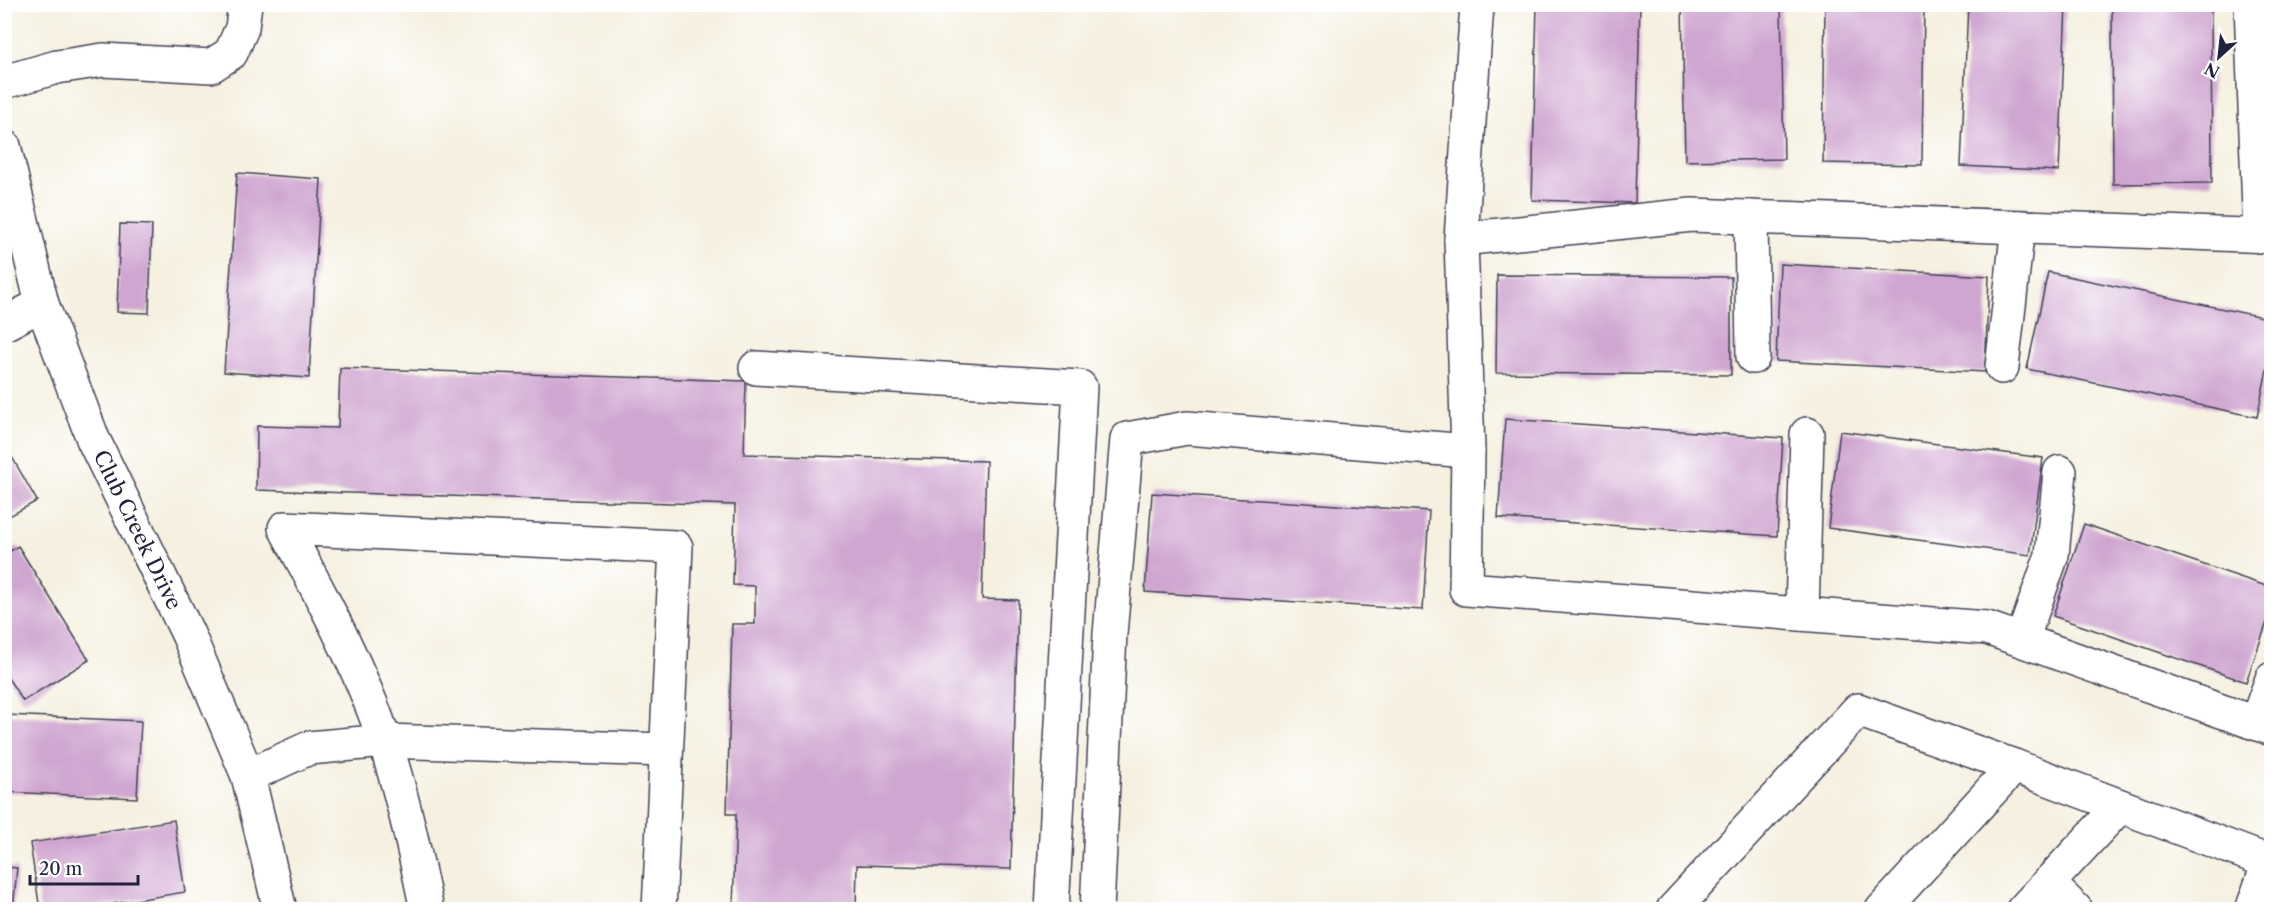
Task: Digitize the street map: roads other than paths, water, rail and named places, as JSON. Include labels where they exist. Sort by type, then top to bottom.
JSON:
[{"type":"street","points":[[4,82],[57,67],[103,60],[211,66],[231,53],[242,28],[245,4]]},
{"type":"street","points":[[1477,4],[1461,239],[1468,451],[1466,589],[1987,628],[2264,726],[2271,679]]},
{"type":"street","points":[[1461,239],[1692,215],[2266,236],[2251,4]]},
{"type":"street","name":"Club Creek Drive","points":[[4,146],[42,304],[93,439],[188,634],[248,776],[280,909]]},
{"type":"street","points":[[1751,217],[1753,357]]},
{"type":"street","points":[[2002,367],[2018,227]]},
{"type":"street","points":[[4,324],[42,304]]},
{"type":"street","points":[[756,368],[1080,387],[1052,909]]},
{"type":"street","points":[[1096,909],[1110,634],[1127,439],[1187,429],[1468,451]]},
{"type":"street","points":[[1802,614],[1807,434]]},
{"type":"street","points":[[2022,640],[2052,555],[2060,472]]},
{"type":"street","points":[[427,909],[410,830],[385,741],[340,632],[285,528],[676,546],[659,909]]},
{"type":"street","points":[[1673,909],[1858,710],[2014,766],[2270,863],[2252,909]]},
{"type":"street","points":[[248,776],[309,748],[385,741],[666,750]]},
{"type":"street","points":[[1882,909],[2014,766]]},
{"type":"street","points":[[2023,909],[2120,806]]},
{"type":"street","points":[[2048,883],[2076,909]]}]
